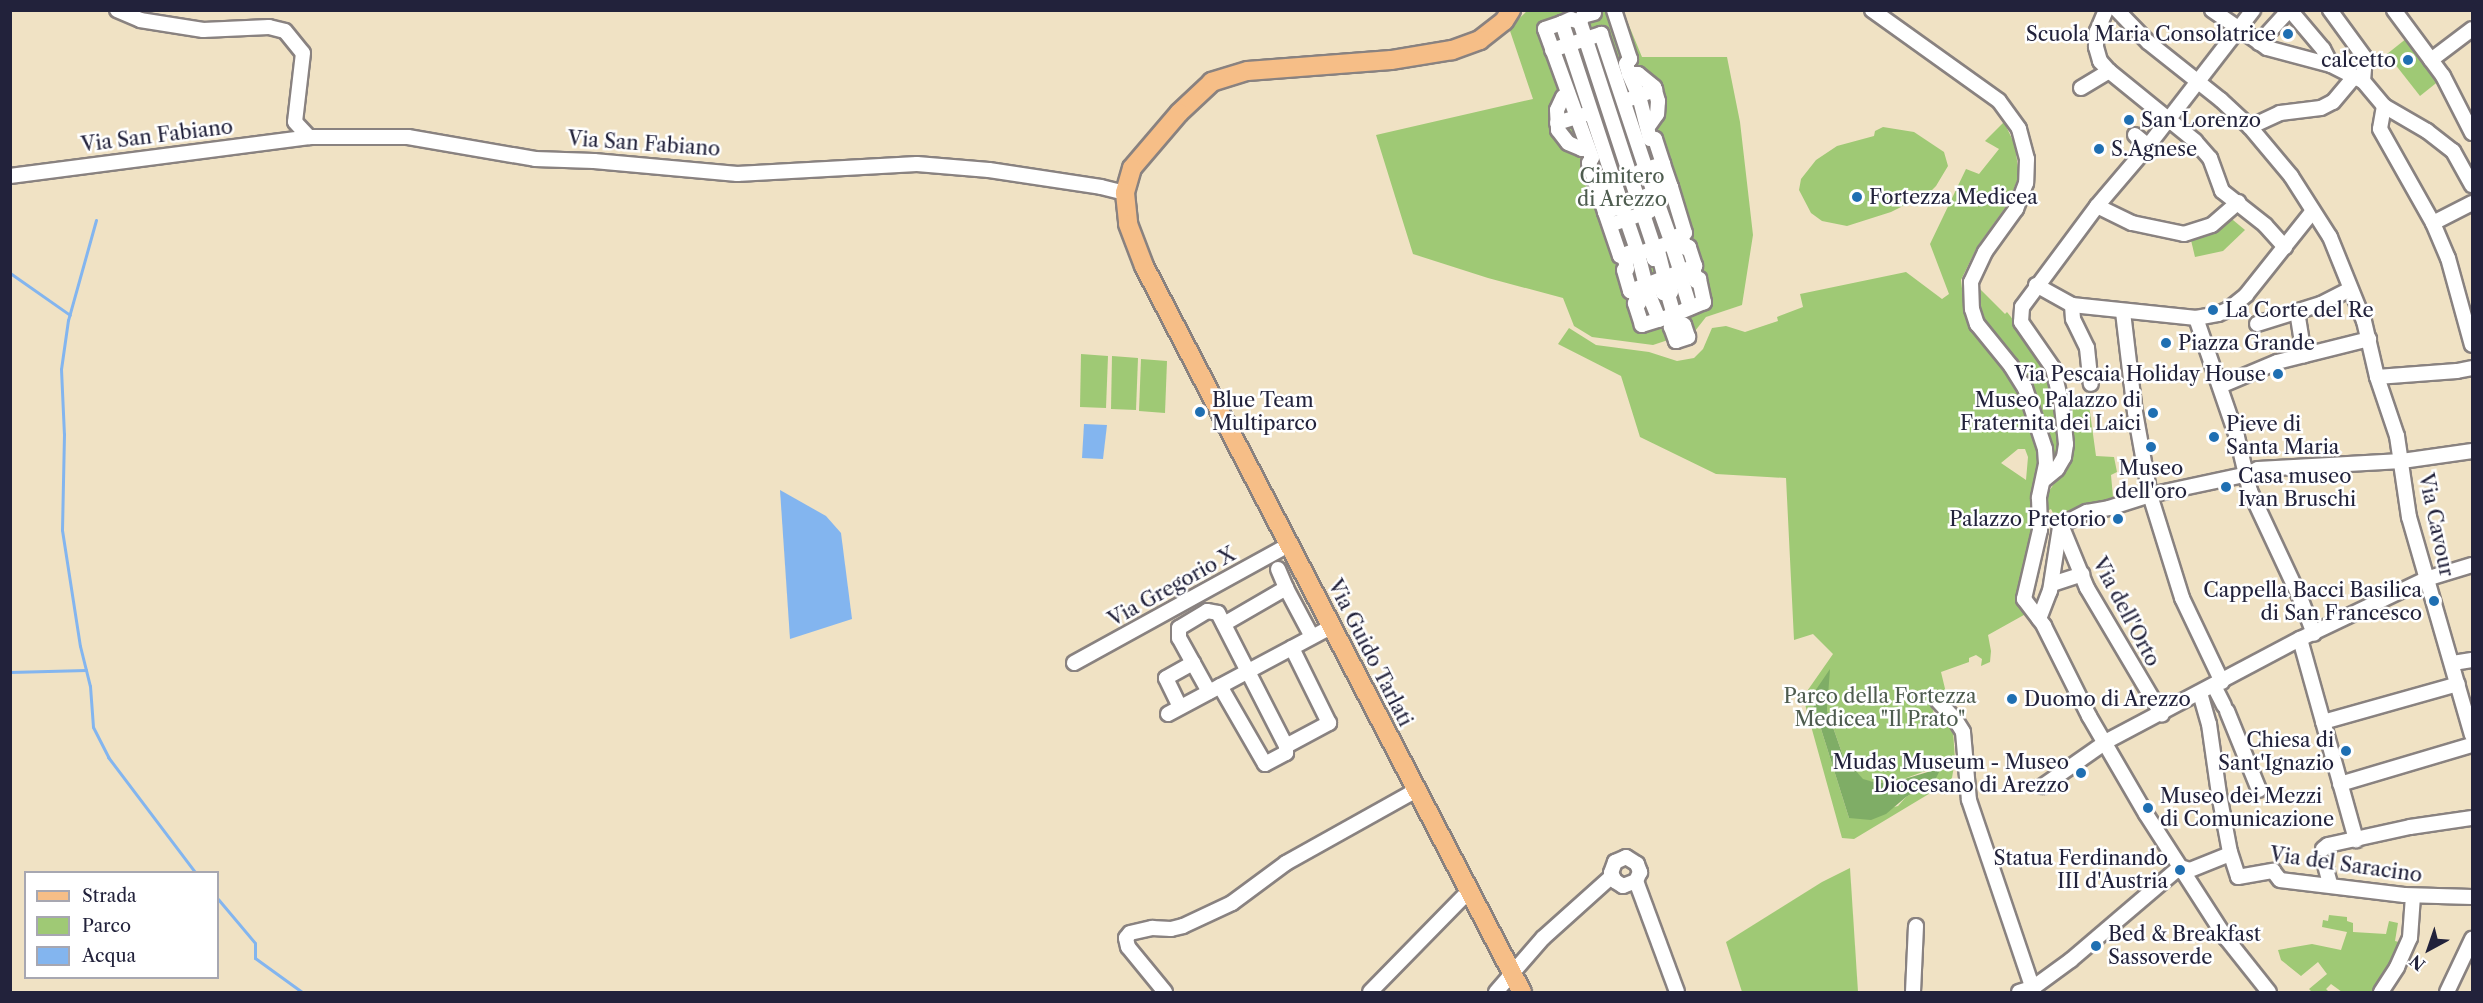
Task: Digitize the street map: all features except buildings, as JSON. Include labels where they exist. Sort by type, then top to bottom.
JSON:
[{"type":"main road","points":[[1268,506],[1241,469],[1212,413],[1179,333],[1144,266],[1128,224],[1125,194],[1132,168],[1179,113],[1212,82],[1247,71],[1391,60],[1452,50],[1480,40],[1511,10]]},
{"type":"main road","name":"Via Guido Tarlati","points":[[1179,333],[1522,993]]},
{"type":"main road","points":[[1212,413],[1215,412],[1248,466]]},
{"type":"street","points":[[117,10],[140,20],[203,30],[269,27],[285,31],[303,54],[295,122],[309,137]]},
{"type":"street","points":[[1614,10],[1630,58],[1628,69],[1639,96],[1640,127],[1646,169],[1670,240]]},
{"type":"street","points":[[1872,10],[1998,101],[2019,129],[2027,159],[2026,183],[2016,209],[1985,252],[1971,282],[1972,309],[1984,336],[2011,366],[2025,388],[2045,449],[2044,480],[2039,498],[2040,531],[2023,591],[2026,606],[2039,619],[2090,717],[2180,867],[2226,938],[2269,993]]},
{"type":"street","points":[[2106,10],[2097,31],[2096,47],[2100,61],[2194,141],[2210,158],[2222,191],[2238,202],[2286,247]]},
{"type":"street","name":"Via Cavour","points":[[2117,10],[2148,42],[2198,81],[2250,127],[2277,158],[2330,237],[2369,339],[2377,377],[2397,436],[2409,517],[2472,735]]},
{"type":"street","points":[[2212,10],[2267,48],[2331,65],[2359,79],[2384,106],[2453,151],[2472,185]]},
{"type":"street","points":[[2044,480],[2057,469],[2064,457],[2066,444],[2058,382],[2053,368],[2021,322],[2022,307],[2036,285],[2097,206],[2114,178],[2148,146],[2253,10]]},
{"type":"street","points":[[2259,43],[2290,10],[2323,50],[2331,65]]},
{"type":"street","points":[[2250,127],[2280,113],[2321,108],[2333,102],[2359,79],[2365,58],[2331,10]]},
{"type":"street","points":[[2394,10],[2443,76],[2472,133]]},
{"type":"street","points":[[1653,244],[1580,22],[1583,16],[1598,12],[1601,34],[1623,101],[1650,139],[1655,139],[1676,202],[1685,233],[1657,247],[1665,278]]},
{"type":"street","points":[[1580,22],[1571,19],[1545,29],[1577,117],[1614,181],[1637,252]]},
{"type":"street","points":[[1562,23],[1591,112],[1594,143],[1589,163],[1620,256],[1651,249],[1654,259],[1658,258]]},
{"type":"street","points":[[1552,50],[1619,27]]},
{"type":"street","points":[[2431,60],[2472,29]]},
{"type":"street","points":[[1612,68],[1628,69],[1647,79],[1655,90],[1657,114],[1640,127],[1616,133],[1582,149],[1568,143],[1557,123],[1559,105],[1567,90],[1581,80],[1612,68]]},
{"type":"street","points":[[2081,88],[2109,71]]},
{"type":"street","points":[[1557,123],[1655,90]]},
{"type":"street","points":[[2384,106],[2380,129],[2433,223],[2448,258],[2472,345]]},
{"type":"street","points":[[2135,135],[2148,146]]},
{"type":"street","name":"Via San Fabiano","points":[[10,176],[309,137],[408,137],[535,159],[594,161],[738,174],[917,164],[989,170],[1101,187],[1125,194]]},
{"type":"street","points":[[1598,188],[1664,164]]},
{"type":"street","points":[[1608,219],[1638,199],[1671,187]]},
{"type":"street","points":[[1624,210],[1644,214],[1676,202]]},
{"type":"street","points":[[2097,206],[2132,222],[2184,234],[2212,225],[2238,202]]},
{"type":"street","points":[[2433,223],[2472,203]]},
{"type":"street","points":[[2036,285],[2072,305],[2196,318],[2218,314],[2239,302],[2286,247],[2312,212]]},
{"type":"street","points":[[1667,293],[1671,292],[1669,282],[1695,266],[1689,247],[1686,248],[1682,239],[1653,244],[1637,252],[1625,259],[1627,269],[1624,270],[1630,291],[1661,285],[1663,292],[1667,293],[1675,320]]},
{"type":"street","points":[[1694,273],[1696,281],[1699,279],[1704,302],[1690,308],[1675,320],[1659,320],[1642,325],[1635,303],[1639,303],[1635,294],[1665,278],[1694,273]]},
{"type":"street","points":[[2257,324],[2321,304],[2350,289]]},
{"type":"street","points":[[2072,305],[2073,319],[2086,348],[2091,384]]},
{"type":"street","points":[[2297,311],[2304,355]]},
{"type":"street","points":[[2123,312],[2135,412],[2150,495],[2182,598],[2259,790]]},
{"type":"street","points":[[2196,318],[2248,474],[2250,491],[2301,600],[2323,722],[2356,840]]},
{"type":"street","points":[[2220,387],[2277,362],[2369,339]]},
{"type":"street","points":[[2377,377],[2457,372],[2472,368]]},
{"type":"street","points":[[2039,619],[2044,614],[2052,584],[2061,525],[2087,512],[2258,470],[2402,461],[2472,452]]},
{"type":"street","name":"Via dell'Orto","points":[[2061,525],[2082,574],[2162,715]]},
{"type":"street","name":"Via Gregorio X","points":[[1074,663],[1289,545]]},
{"type":"street","points":[[2043,786],[2106,742],[2162,715],[2307,637],[2426,579],[2472,566]]},
{"type":"street","points":[[1278,569],[1312,637]]},
{"type":"street","points":[[2052,584],[2082,574]]},
{"type":"street","points":[[1224,624],[1286,588]]},
{"type":"street","points":[[1207,611],[1218,613],[1224,624],[1286,746],[1286,753],[1265,764],[1214,689],[1193,663],[1179,639],[1179,628],[1207,611]]},
{"type":"street","points":[[1193,663],[1166,678],[1174,710],[1331,627]]},
{"type":"street","points":[[1286,746],[1329,723],[1292,648]]},
{"type":"street","points":[[2453,663],[2472,660]]},
{"type":"street","points":[[2323,722],[2458,684]]},
{"type":"street","points":[[2180,867],[2190,870],[2230,854],[2212,739],[2200,693]]},
{"type":"street","points":[[1938,701],[1955,719],[1963,732],[1969,800],[2034,990]]},
{"type":"street","points":[[2340,784],[2472,745]]},
{"type":"street","points":[[1165,993],[1128,948],[1126,938],[1130,933],[1152,928],[1171,929],[1184,926],[1232,903],[1286,863],[1415,791]]},
{"type":"street","points":[[2323,849],[2328,845],[2410,827],[2472,818]]},
{"type":"street","name":"Via del Saracino","points":[[2230,854],[2238,877],[2273,871],[2280,880],[2330,884],[2413,896],[2472,897]]},
{"type":"street","points":[[1636,881],[1623,886],[1612,876],[1611,869],[1615,862],[1626,857],[1637,864],[1640,872],[1636,881],[1677,993]]},
{"type":"street","points":[[2325,864],[2330,884]]},
{"type":"street","points":[[2019,993],[2034,990],[2180,867]]},
{"type":"street","points":[[1496,993],[1543,939],[1612,876]]},
{"type":"street","points":[[1370,993],[1469,891]]},
{"type":"street","points":[[2381,993],[2397,967],[2410,938],[2413,896]]},
{"type":"street","points":[[1913,993],[1916,926]]},
{"type":"street","points":[[2447,993],[2472,939]]},
{"type":"green space","name":"Cimitero di Arezzo","points":[[1527,11],[1623,11],[1642,57],[1727,57],[1740,122],[1753,235],[1742,305],[1706,317],[1695,331],[1653,345],[1592,337],[1574,326],[1563,298],[1488,278],[1413,254],[1376,135],[1533,99],[1509,28]]},
{"type":"green space","name":"calcetto","points":[[2407,38],[2440,80],[2420,96],[2387,54]]},
{"type":"green space","name":"Parco della Fortezza Medicea \"Il Prato\"","points":[[2004,122],[2015,145],[2019,176],[2007,205],[1977,247],[1961,280],[1965,314],[1977,324],[2011,366],[2045,449],[2029,575],[2031,611],[1988,635],[1991,651],[1990,662],[1981,666],[1982,659],[1976,655],[1969,658],[1969,662],[1941,672],[1947,697],[1931,704],[1937,723],[1947,719],[1953,730],[1955,760],[1952,778],[1854,839],[1842,838],[1803,697],[1833,654],[1813,634],[1794,640],[1786,478],[1716,474],[1640,437],[1621,376],[1558,344],[1569,328],[1596,345],[1649,352],[1677,361],[1694,358],[1703,349],[1712,328],[1726,326],[1745,332],[1778,321],[1777,317],[1803,307],[1800,294],[1906,272],[1942,299],[1949,294],[1930,244],[1966,169],[1979,174],[1999,149],[1985,141]],"holes":[[[2018,449],[2025,449],[2028,457],[2026,480],[2001,463]],[[1828,685],[1827,710],[1843,756],[1863,780],[1877,783],[1898,781],[1939,766],[1935,780],[1906,797],[1898,806],[1849,818],[1811,697]]]},
{"type":"green space","points":[[1883,127],[1914,132],[1944,152],[1948,166],[1936,186],[1929,193],[1891,212],[1847,226],[1822,221],[1811,213],[1799,190],[1801,179],[1816,160],[1837,146],[1874,136],[1875,131]]},
{"type":"green space","points":[[2227,215],[2245,230],[2223,251],[2195,257],[2190,236]]},
{"type":"green space","points":[[1975,284],[2005,314],[2007,312],[2011,317],[2052,381],[2060,436],[2059,449],[2049,462],[2042,423],[1980,323]]},
{"type":"green space","points":[[1081,354],[1108,356],[1106,408],[1080,407]]},
{"type":"green space","points":[[1112,356],[1138,358],[1136,410],[1111,409]]},
{"type":"green space","points":[[1141,359],[1167,361],[1165,413],[1139,411]]},
{"type":"green space","points":[[2089,405],[2096,456],[2114,457],[2117,472],[2111,475],[2113,497],[2055,517],[2051,509],[2045,512],[2045,497],[2071,459],[2065,409]]},
{"type":"green space","points":[[1830,669],[1827,710],[1843,756],[1863,779],[1877,783],[1898,781],[1941,768],[1935,780],[1906,797],[1886,814],[1871,820],[1849,818],[1811,697]]},
{"type":"green space","points":[[1850,868],[1858,992],[1742,992],[1726,942],[1822,882]]},
{"type":"green space","points":[[2329,915],[2347,917],[2347,921],[2353,923],[2353,932],[2386,934],[2389,921],[2398,923],[2395,941],[2406,944],[2379,992],[2342,992],[2331,984],[2326,989],[2329,992],[2312,992],[2309,989],[2327,974],[2318,962],[2301,976],[2281,960],[2278,950],[2312,944],[2341,950],[2347,932],[2322,927],[2323,920],[2328,921]]},
{"type":"water","points":[[1084,424],[1107,425],[1103,459],[1082,458]]},
{"type":"water","points":[[780,490],[826,516],[841,533],[852,619],[790,639]]},
{"type":"waterway","points":[[96,220],[68,320],[61,369],[64,434],[62,530],[80,646],[90,686],[93,727],[108,757],[194,871]]},
{"type":"waterway","points":[[10,273],[70,315]]},
{"type":"waterway","points":[[10,672],[86,670]]},
{"type":"waterway","points":[[219,900],[255,943],[255,958],[302,992]]},
{"type":"place","name":"Scuola Maria Consolatrice","points":[[2288,34]]},
{"type":"place","name":"calcetto","points":[[2408,60]]},
{"type":"place","name":"San Lorenzo","points":[[2129,120]]},
{"type":"place","name":"S.Agnese","points":[[2099,149]]},
{"type":"place","name":"Fortezza Medicea","points":[[1857,197]]},
{"type":"place","name":"La Corte del Re","points":[[2213,310]]},
{"type":"place","name":"Piazza Grande","points":[[2166,343]]},
{"type":"place","name":"Via Pescaia Holiday House","points":[[2278,374]]},
{"type":"place","name":"Blue Team Multiparco","points":[[1200,412]]},
{"type":"place","name":"Museo Palazzo di Fraternita dei Laici","points":[[2153,413]]},
{"type":"place","name":"Pieve di Santa Maria","points":[[2214,437]]},
{"type":"place","name":"Museo dell'oro","points":[[2151,447]]},
{"type":"place","name":"Casa museo Ivan Bruschi","points":[[2226,487]]},
{"type":"place","name":"Palazzo Pretorio","points":[[2118,519]]},
{"type":"place","name":"Cappella Bacci Basilica di San Francesco","points":[[2434,601]]},
{"type":"place","name":"Duomo di Arezzo","points":[[2012,699]]},
{"type":"place","name":"Chiesa di Sant'Ignazio","points":[[2346,751]]},
{"type":"place","name":"Mudas Museum - Museo Diocesano di Arezzo","points":[[2081,773]]},
{"type":"place","name":"Museo dei Mezzi di Comunicazione","points":[[2148,808]]},
{"type":"place","name":"Statua Ferdinando III d'Austria","points":[[2180,870]]},
{"type":"place","name":"Bed & Breakfast Sassoverde","points":[[2096,946]]}]
